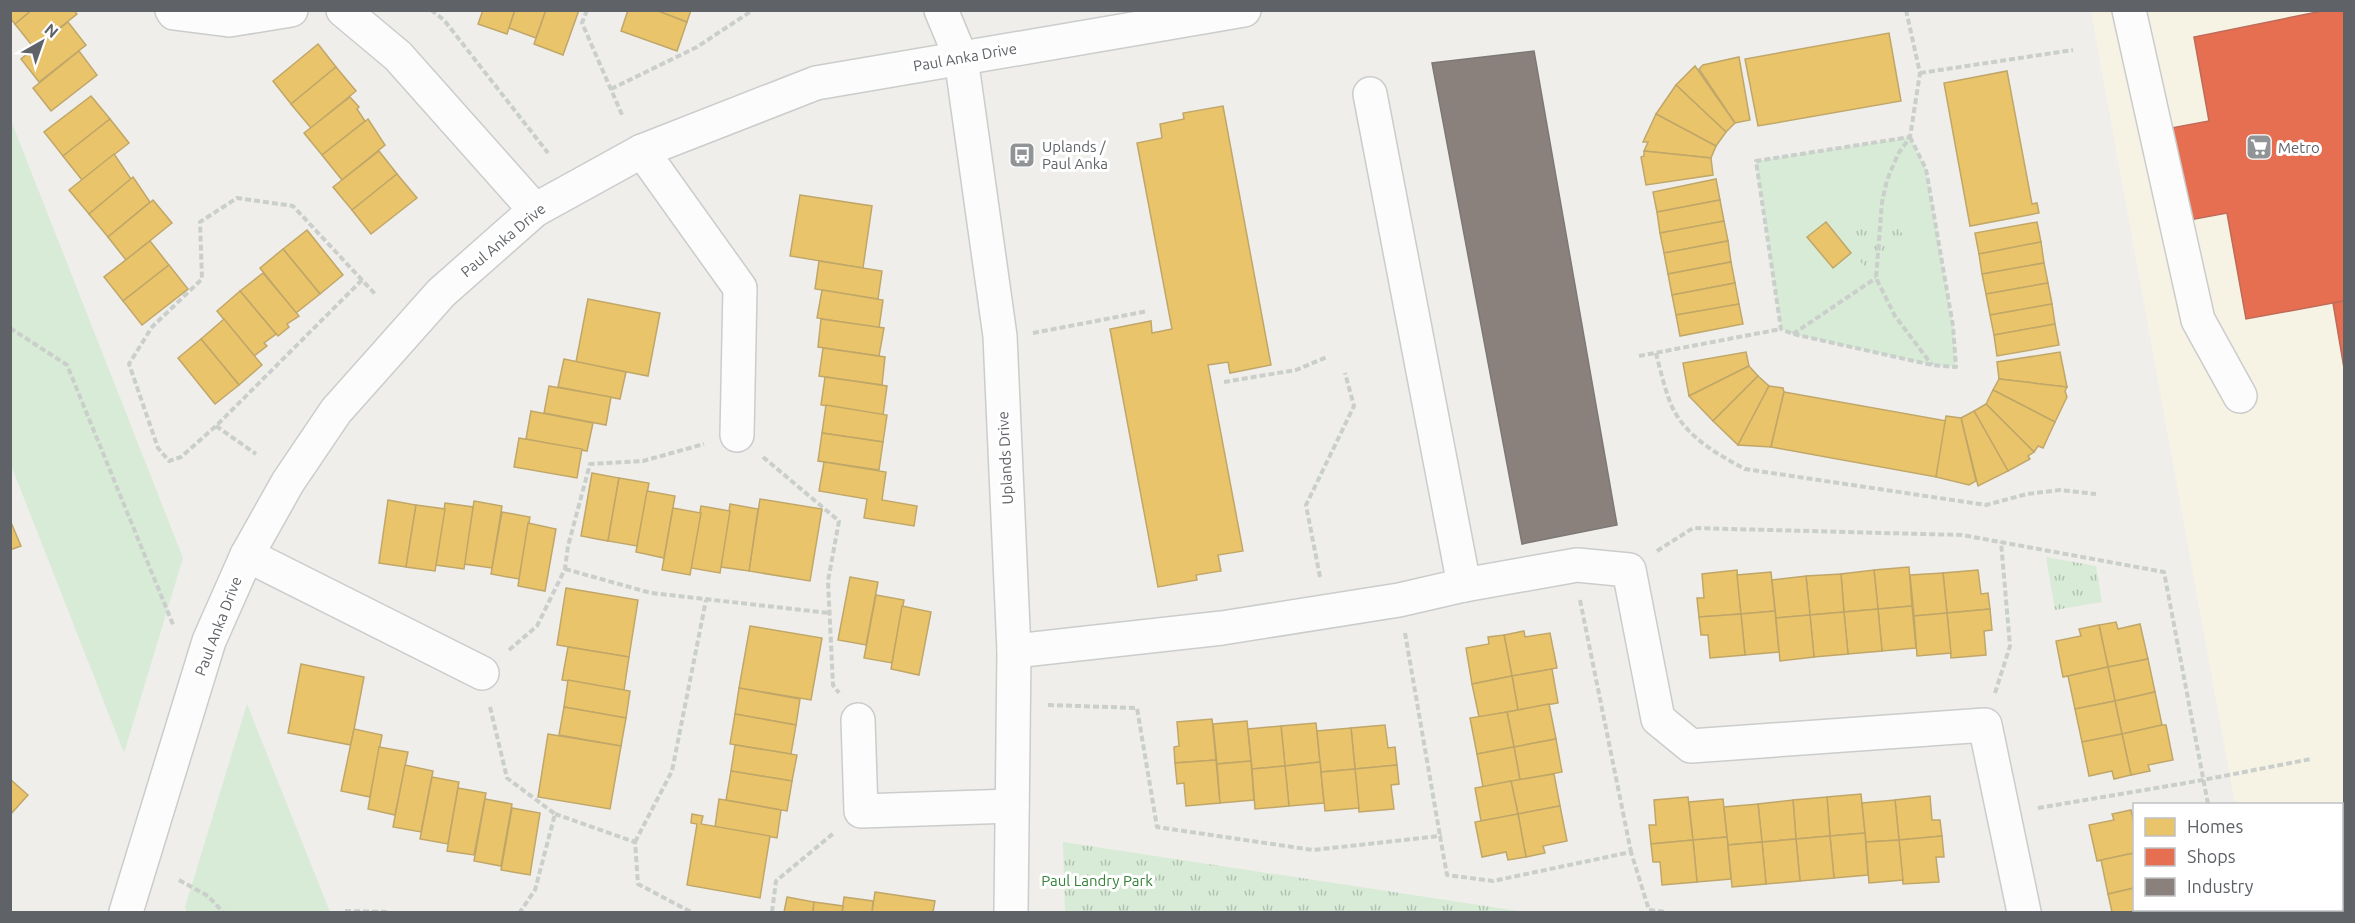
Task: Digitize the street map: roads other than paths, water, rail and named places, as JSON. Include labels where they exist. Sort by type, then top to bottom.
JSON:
[{"type":"street","points":[[172,10],[174,13],[229,20],[291,10]]},
{"type":"street","points":[[343,10],[398,56],[535,210]]},
{"type":"street","name":"Uplands Drive","points":[[941,10],[961,58],[1000,336],[1014,651],[1011,912]]},
{"type":"street","name":"Paul Anka Drive","points":[[126,912],[208,641],[247,555],[288,482],[336,411],[441,293],[535,210],[642,151],[816,83],[1244,10]]},
{"type":"street","points":[[2128,10],[2198,320],[2240,396]]},
{"type":"street","points":[[1370,94],[1464,585]]},
{"type":"street","points":[[642,151],[740,288],[737,435]]},
{"type":"street","points":[[247,555],[482,674]]},
{"type":"street","points":[[1014,651],[1222,628],[1327,612],[1577,565],[1629,570],[1658,718],[1691,747],[1984,725],[2024,912]]},
{"type":"street","points":[[858,720],[861,811],[1012,806]]},
{"type":"place","name":"Metro","points":[[2259,147]]},
{"type":"place","name":"Uplands / Paul Anka","points":[[1022,155]]},
{"type":"park label","name":"Paul Landry Park","points":[[1097,880]]}]
